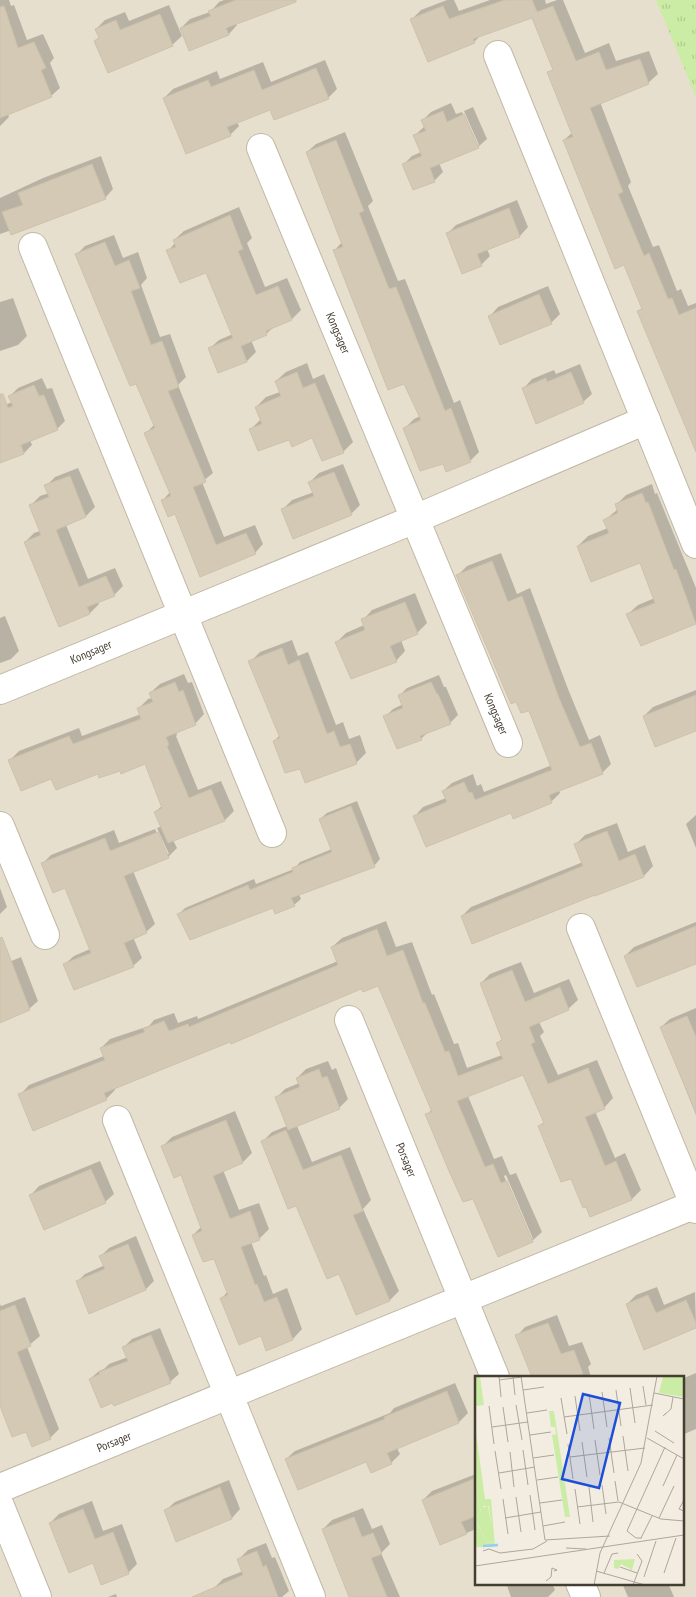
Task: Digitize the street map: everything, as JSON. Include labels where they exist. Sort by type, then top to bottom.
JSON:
[{"type":"street","points":[[498,55],[696,544]]},
{"type":"street","name":"Kongsager","points":[[260,148],[508,743]]},
{"type":"street","points":[[33,246],[272,833]]},
{"type":"street","name":"Kongsager","points":[[0,690],[415,519],[646,420]]},
{"type":"street","points":[[0,826],[45,934]]},
{"type":"street","name":"Porsager","points":[[0,1488],[695,1206],[581,928]]},
{"type":"street","name":"Porsager","points":[[349,1020],[496,1376]]},
{"type":"street","points":[[117,1120],[311,1597]]},
{"type":"street","points":[[0,1506],[37,1597]]},
{"type":"street","points":[[580,1584],[586,1597]]},
{"type":"shaded area","points":[[0,0],[696,0],[696,1597],[0,1597]]},
{"type":"green space","points":[[656,0],[696,0],[696,97]]},
{"type":"building","points":[[236,0],[296,0],[296,2],[226,28],[229,35],[189,51],[180,28],[211,16],[208,11]]},
{"type":"building","points":[[505,0],[532,0],[537,12],[553,6],[576,61],[599,52],[606,70],[640,59],[649,84],[590,108],[623,192],[618,194],[644,256],[649,253],[668,299],[672,298],[679,315],[696,308],[696,452],[637,311],[642,309],[624,265],[615,269],[563,140],[573,137],[547,72],[553,70],[532,18],[473,39],[475,43],[428,62],[410,19],[443,6],[449,19]]},
{"type":"building","points":[[4,6],[18,48],[34,42],[46,68],[41,70],[52,97],[0,118],[0,7]]},
{"type":"building","points":[[160,14],[173,46],[108,73],[94,41],[99,38],[95,29],[116,20],[120,30]]},
{"type":"building","points":[[316,68],[329,99],[274,120],[270,110],[227,127],[231,136],[186,154],[163,98],[208,80],[211,87],[254,70],[262,90]]},
{"type":"building","points":[[443,111],[447,122],[464,114],[479,148],[430,168],[435,182],[413,190],[402,164],[422,156],[413,135],[426,131],[421,120]]},
{"type":"building","points":[[336,140],[364,211],[359,213],[389,289],[396,287],[445,411],[451,408],[471,462],[446,472],[443,464],[420,471],[403,428],[421,420],[404,384],[388,390],[333,250],[343,247],[306,152]]},
{"type":"building","points":[[92,164],[106,199],[11,235],[2,212],[23,205],[18,193]]},
{"type":"building","points":[[509,208],[520,237],[477,254],[482,266],[462,274],[446,233]]},
{"type":"building","points":[[230,215],[243,249],[238,251],[256,295],[278,286],[292,320],[266,331],[267,335],[241,346],[247,362],[218,373],[208,348],[233,338],[206,273],[180,283],[166,250],[176,247],[173,240]]},
{"type":"building","points":[[105,242],[115,266],[129,260],[140,288],[131,291],[151,345],[162,341],[179,387],[168,391],[206,482],[193,487],[216,545],[246,533],[256,554],[200,577],[175,514],[168,517],[161,500],[171,496],[144,433],[155,428],[136,384],[130,386],[75,254]]},
{"type":"building","points":[[539,294],[552,324],[500,345],[488,316]]},
{"type":"building","points":[[297,372],[303,388],[315,383],[344,453],[322,461],[312,438],[292,447],[289,440],[258,451],[249,429],[262,424],[255,407],[281,396],[275,381]]},
{"type":"building","points":[[571,372],[584,403],[536,424],[522,388],[546,378],[547,382]]},
{"type":"building","points":[[34,385],[39,396],[44,395],[58,430],[21,445],[24,454],[0,463],[0,394],[3,394],[8,408],[13,406],[8,396]]},
{"type":"building","points":[[334,472],[352,515],[293,539],[281,509],[314,496],[308,482]]},
{"type":"building","points":[[70,476],[86,517],[56,530],[79,587],[106,576],[115,596],[87,607],[90,614],[59,627],[24,542],[41,535],[29,505],[49,497],[44,485]]},
{"type":"building","points":[[642,493],[646,503],[648,502],[674,570],[676,569],[696,624],[641,646],[626,614],[655,603],[640,563],[591,582],[577,546],[609,533],[603,520],[618,513],[615,504]]},
{"type":"building","points":[[492,561],[508,602],[522,596],[559,698],[580,747],[591,743],[603,774],[549,795],[552,803],[513,819],[511,813],[426,847],[413,816],[447,802],[442,791],[464,782],[469,793],[472,792],[475,800],[552,770],[529,711],[521,713],[516,702],[511,704],[456,575]]},
{"type":"building","points":[[405,602],[418,634],[390,646],[397,662],[351,679],[335,642],[365,630],[361,619]]},
{"type":"building","points":[[282,648],[288,665],[299,660],[327,734],[334,731],[340,747],[350,744],[357,764],[305,783],[300,769],[285,773],[273,741],[280,738],[248,661]]},
{"type":"building","points":[[175,682],[179,692],[183,690],[196,725],[166,737],[169,745],[167,746],[189,798],[211,789],[225,821],[168,843],[154,812],[162,808],[145,764],[121,774],[120,771],[99,778],[98,774],[56,790],[51,779],[21,791],[8,760],[69,736],[73,744],[141,719],[137,708],[153,702],[149,693]]},
{"type":"building","points":[[431,682],[451,724],[420,736],[422,740],[397,749],[383,716],[403,708],[398,695]]},
{"type":"building","points":[[696,695],[696,731],[655,747],[643,716]]},
{"type":"building","points":[[351,806],[375,867],[291,898],[295,906],[275,914],[273,908],[190,940],[177,914],[248,885],[250,890],[293,872],[292,868],[332,852],[319,819]]},
{"type":"building","points":[[607,831],[619,861],[635,854],[644,877],[472,944],[461,916],[583,866],[574,844]]},
{"type":"building","points":[[158,832],[169,858],[124,876],[147,933],[124,943],[134,967],[74,990],[63,964],[91,953],[65,888],[53,893],[41,863],[105,838],[110,851]]},
{"type":"building","points":[[696,926],[696,964],[637,987],[624,956]]},
{"type":"building","points":[[377,929],[387,956],[403,950],[423,1003],[425,1003],[445,1052],[449,1051],[458,1076],[503,1059],[496,1043],[502,1040],[480,983],[512,970],[525,1002],[560,987],[569,1010],[529,1027],[535,1042],[531,1044],[548,1084],[588,1068],[605,1109],[585,1117],[605,1166],[616,1161],[632,1200],[590,1217],[586,1207],[583,1208],[571,1179],[561,1182],[538,1126],[544,1123],[523,1075],[457,1101],[485,1167],[493,1164],[501,1183],[507,1181],[533,1242],[498,1257],[473,1199],[463,1202],[449,1171],[425,1114],[432,1112],[378,986],[363,992],[361,989],[231,1044],[230,1042],[104,1093],[107,1100],[33,1131],[18,1094],[105,1060],[100,1048],[145,1032],[143,1029],[164,1021],[169,1031],[188,1024],[189,1027],[338,965],[331,947]]},
{"type":"building","points":[[2,937],[30,1010],[0,1023],[0,938]]},
{"type":"building","points":[[687,1016],[696,1037],[696,1113],[660,1027]]},
{"type":"building","points":[[319,1069],[322,1078],[327,1076],[340,1109],[288,1130],[275,1097],[300,1087],[296,1078]]},
{"type":"building","points":[[226,1120],[243,1163],[213,1176],[230,1219],[250,1211],[260,1240],[241,1247],[255,1285],[257,1284],[264,1302],[277,1297],[293,1340],[266,1351],[261,1336],[239,1345],[220,1298],[228,1295],[214,1259],[203,1262],[192,1235],[202,1231],[181,1175],[174,1178],[161,1146]]},
{"type":"building","points":[[286,1130],[303,1170],[341,1155],[363,1211],[353,1215],[390,1301],[356,1315],[339,1274],[327,1279],[296,1206],[288,1209],[261,1141]]},
{"type":"building","points":[[91,1169],[106,1203],[44,1230],[29,1195]]},
{"type":"building","points":[[128,1244],[146,1290],[89,1314],[76,1281],[105,1269],[99,1256]]},
{"type":"building","points":[[648,1295],[656,1313],[686,1300],[696,1323],[696,1328],[644,1350],[626,1304]]},
{"type":"building","points":[[15,1305],[31,1346],[17,1352],[51,1439],[32,1447],[26,1432],[12,1437],[0,1406],[0,1311]]},
{"type":"building","points":[[548,1323],[561,1354],[574,1350],[583,1374],[574,1376],[532,1376],[515,1335]]},
{"type":"building","points":[[151,1335],[171,1383],[114,1406],[112,1403],[101,1408],[89,1379],[100,1374],[99,1372],[128,1361],[122,1347]]},
{"type":"building","points":[[447,1391],[459,1423],[387,1453],[392,1464],[371,1473],[366,1462],[298,1490],[285,1459],[385,1419],[384,1417]]},
{"type":"building","points":[[475,1478],[475,1516],[461,1522],[467,1534],[440,1545],[422,1500]]},
{"type":"building","points":[[220,1487],[232,1519],[176,1542],[164,1510]]},
{"type":"building","points":[[83,1509],[95,1539],[113,1532],[129,1574],[101,1585],[93,1563],[69,1573],[49,1523]]},
{"type":"building","points":[[354,1517],[362,1537],[373,1533],[382,1554],[371,1558],[387,1597],[349,1597],[322,1529]]},
{"type":"building","points":[[257,1551],[263,1567],[266,1565],[278,1597],[192,1597],[243,1575],[237,1559]]}]
